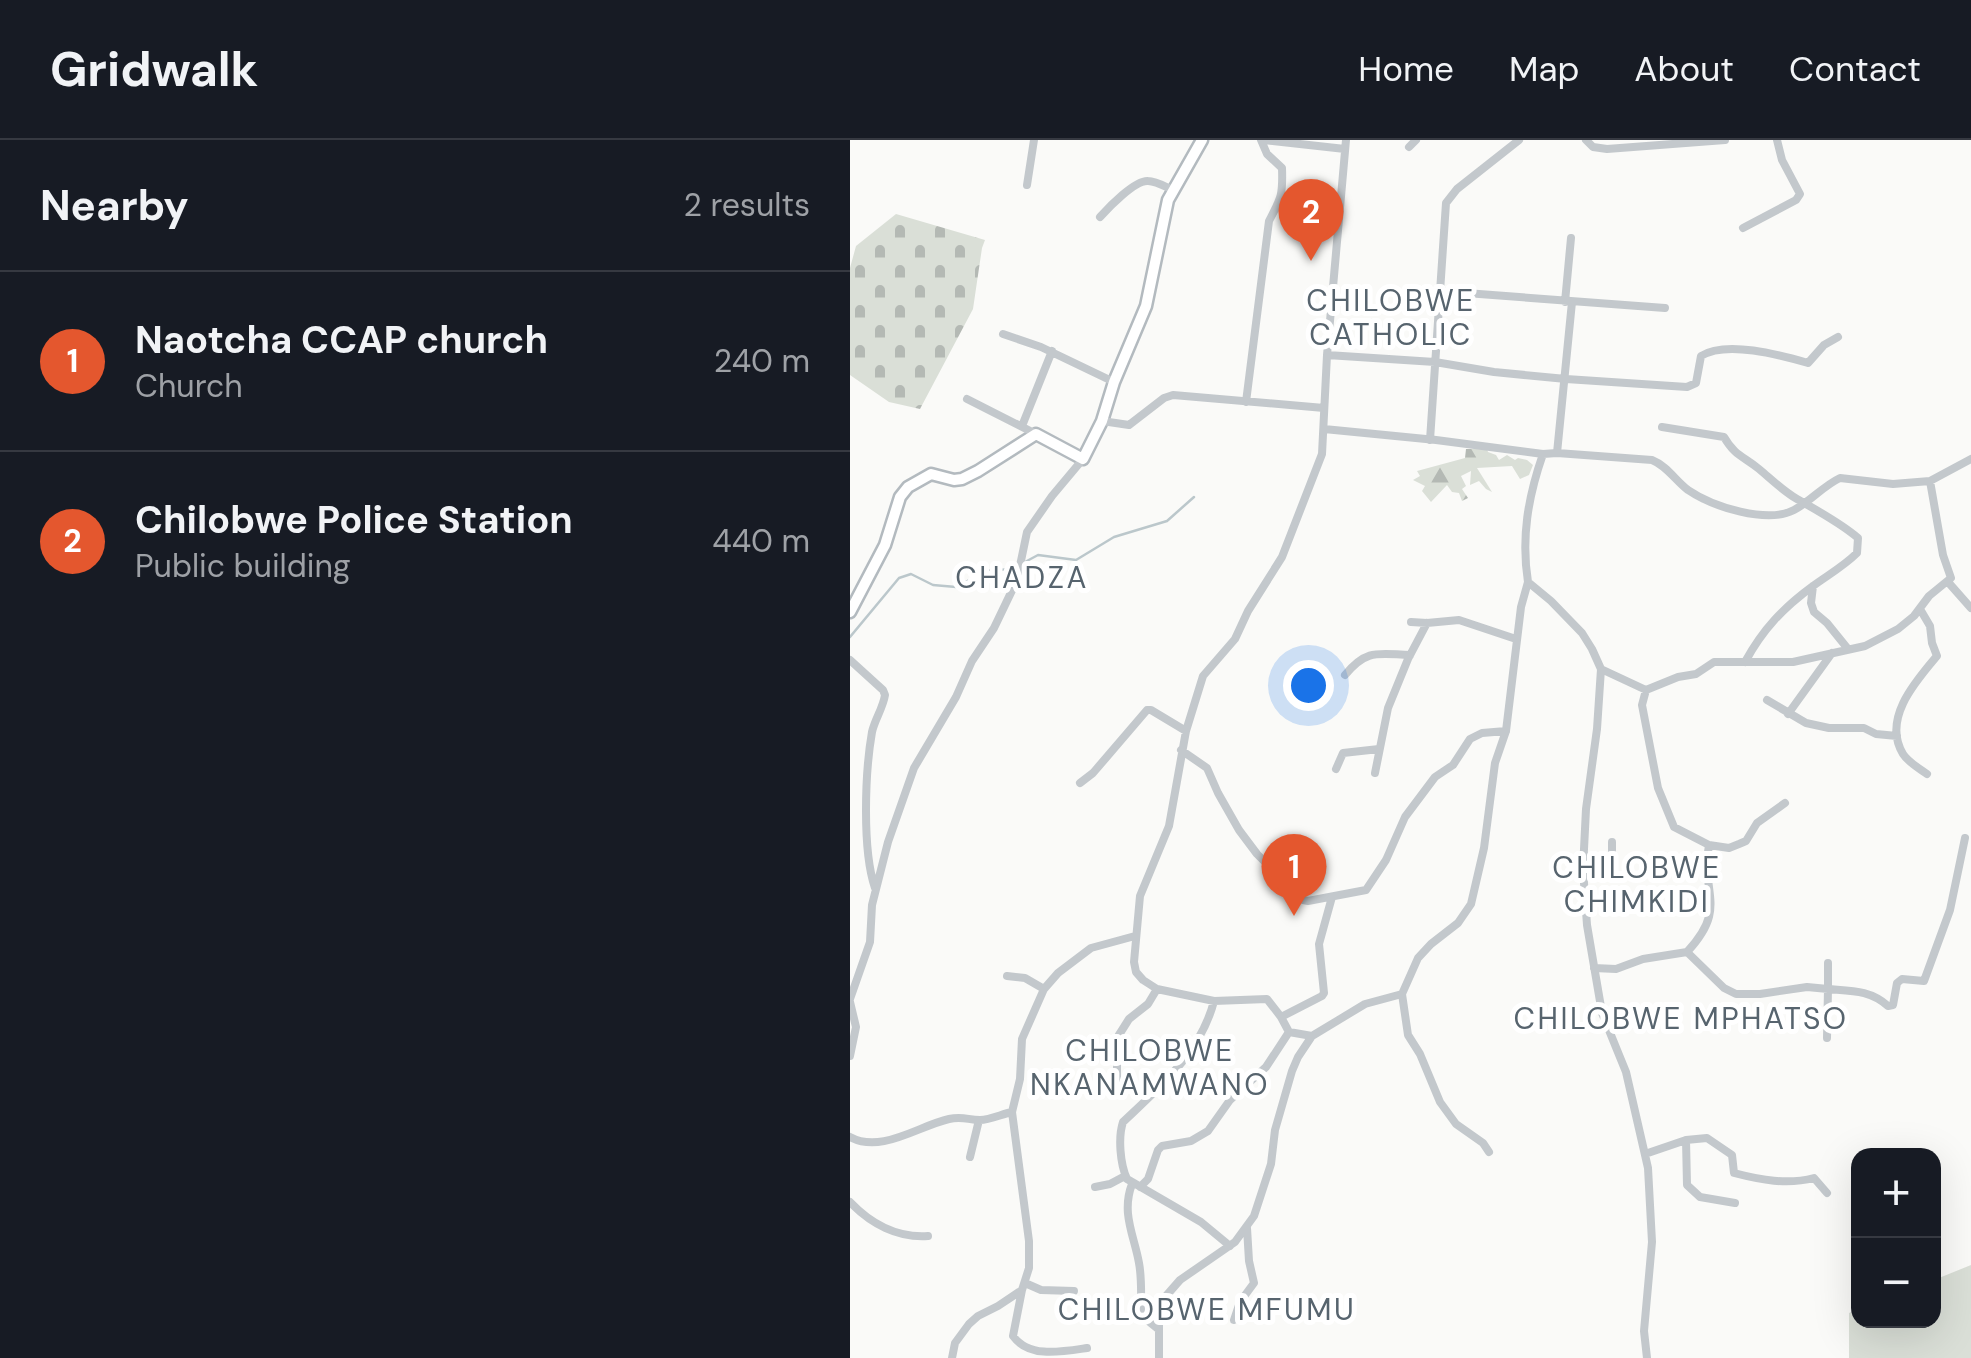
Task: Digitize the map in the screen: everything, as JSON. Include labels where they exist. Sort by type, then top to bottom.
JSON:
[{"type":"street","points":[[1027,185],[1034,140]]},
{"type":"street","points":[[850,1056],[856,1027],[850,1001],[870,942],[872,905],[888,842],[914,768],[1016,583],[1026,532],[1083,459],[1102,421],[1146,306],[1164,213],[1202,140]]},
{"type":"street","points":[[1246,402],[1269,221],[1280,202],[1282,189],[1282,168],[1266,152],[1262,140],[1345,145],[1326,355],[1322,454],[1289,544],[1235,639],[1204,673],[1186,731],[1169,826],[1140,896],[1134,936],[1136,972],[1156,989],[1214,1001],[1262,998],[1281,1016],[1288,1032]]},
{"type":"street","points":[[1430,440],[1446,203],[1457,189],[1519,140]]},
{"type":"street","points":[[1586,140],[1592,146],[1607,149],[1725,140]]},
{"type":"street","points":[[1743,228],[1796,200],[1800,194],[1776,140]]},
{"type":"street","points":[[1100,217],[1142,182],[1173,190]]},
{"type":"street","points":[[1557,453],[1566,378],[1571,238]]},
{"type":"street","points":[[1439,291],[1665,308]]},
{"type":"street","points":[[1002,334],[1052,352],[1114,382]]},
{"type":"street","points":[[1326,355],[1691,386],[1696,383],[1701,356],[1710,350],[1778,354],[1808,364],[1824,345],[1838,337]]},
{"type":"street","points":[[1022,426],[1052,352]]},
{"type":"street","points":[[1102,421],[1128,426],[1173,395],[1324,408]]},
{"type":"street","points":[[967,399],[1083,459]]},
{"type":"street","points":[[1662,427],[1724,436],[1732,452],[1797,499],[1855,534],[1860,542],[1851,559],[1813,586],[1762,632],[1744,662]]},
{"type":"street","points":[[1324,429],[1542,454],[1655,460],[1694,492],[1717,504],[1771,516],[1782,515],[1806,502],[1840,478],[1894,484],[1930,481],[1971,459]]},
{"type":"street","points":[[850,612],[885,545],[903,492],[931,474],[962,479],[1036,434]]},
{"type":"street","points":[[1489,1152],[1456,1124],[1440,1102],[1408,1035],[1402,994],[1418,958],[1472,904],[1495,763],[1506,731],[1513,690],[1520,607],[1528,582],[1524,546],[1530,492],[1542,454]]},
{"type":"street","points":[[1601,669],[1646,690],[1696,674],[1710,662],[1793,662],[1865,646],[1898,629],[1952,578],[1930,481]]},
{"type":"street","points":[[1528,582],[1582,634],[1601,669],[1583,870],[1587,925],[1602,1013],[1626,1072],[1646,1154],[1652,1204],[1644,1332],[1648,1358]]},
{"type":"street","points":[[1948,582],[1971,608]]},
{"type":"street","points":[[1813,586],[1814,612],[1848,649]]},
{"type":"street","points":[[1920,609],[1930,626],[1937,656],[1900,707],[1897,736],[1904,757],[1927,774]]},
{"type":"street","points":[[1410,622],[1459,620],[1516,639]]},
{"type":"street","points":[[1375,772],[1388,708],[1426,624]]},
{"type":"street","points":[[1788,714],[1832,653]]},
{"type":"street","points":[[1345,675],[1371,654],[1410,655]]},
{"type":"street","points":[[850,660],[885,695],[872,734],[868,779],[869,866],[876,888]]},
{"type":"street","points":[[1646,690],[1642,705],[1663,804],[1674,827],[1708,845],[1729,848],[1746,841],[1757,823],[1784,803]]},
{"type":"street","points":[[1767,700],[1806,724],[1864,728],[1876,734],[1897,736]]},
{"type":"street","points":[[1080,783],[1146,710],[1186,731]]},
{"type":"street","points":[[1182,750],[1207,768],[1239,830],[1257,854],[1306,900],[1366,890],[1386,860],[1405,817],[1435,777],[1453,765],[1470,739],[1506,731]]},
{"type":"street","points":[[1336,769],[1343,754],[1378,748]]},
{"type":"street","points":[[1687,952],[1724,988],[1736,994],[1828,989],[1864,992],[1893,1005],[1897,983],[1902,979],[1924,981],[1950,910],[1965,838]]},
{"type":"street","points":[[1583,870],[1608,868],[1612,862],[1612,842]]},
{"type":"street","points":[[1594,968],[1616,969],[1643,959],[1687,952],[1711,916],[1708,845]]},
{"type":"street","points":[[1281,1016],[1324,993],[1319,944],[1332,897]]},
{"type":"street","points":[[1087,1348],[1034,1354],[1020,1348],[1013,1336],[1029,1266],[1029,1241],[1012,1112],[1020,1078],[1021,1042],[1044,989],[1091,948],[1134,936]]},
{"type":"street","points":[[1828,963],[1828,1038]]},
{"type":"street","points":[[1007,976],[1024,978],[1044,989]]},
{"type":"street","points":[[1117,1088],[1118,1038],[1156,989]]},
{"type":"street","points":[[1160,1358],[1158,1329],[1163,1302],[1176,1283],[1230,1246],[1254,1216],[1271,1164],[1275,1130],[1292,1071],[1312,1036],[1365,1004],[1402,994]]},
{"type":"street","points":[[1214,1001],[1198,1043],[1122,1124],[1125,1176],[1201,1222],[1230,1246]]},
{"type":"street","points":[[1602,1013],[1634,1016],[1641,1022]]},
{"type":"street","points":[[1288,1032],[1312,1036]]},
{"type":"street","points":[[1158,1329],[1141,1312],[1140,1266],[1128,1220],[1128,1194],[1150,1175],[1162,1146],[1191,1141],[1208,1131],[1225,1106],[1266,1067],[1288,1032]]},
{"type":"street","points":[[850,1136],[867,1143],[890,1140],[951,1119],[979,1120],[1012,1112]]},
{"type":"street","points":[[970,1157],[979,1120]]},
{"type":"street","points":[[1646,1154],[1686,1140],[1707,1138],[1732,1154],[1734,1174],[1782,1182],[1814,1178],[1827,1192]]},
{"type":"street","points":[[1686,1140],[1687,1185],[1700,1198],[1735,1203]]},
{"type":"street","points":[[1095,1187],[1125,1176]]},
{"type":"street","points":[[850,1202],[874,1222],[894,1232],[928,1236]]},
{"type":"street","points":[[1234,1320],[1240,1302],[1254,1283],[1246,1228]]},
{"type":"street","points":[[952,1358],[956,1340],[974,1320],[1023,1286],[1074,1290]]},
{"type":"green space","points":[[896,214],[985,240],[973,309],[920,409],[889,402],[850,375],[850,268],[856,246]]},
{"type":"green space","points":[[1466,449],[1487,449],[1499,460],[1507,455],[1533,465],[1529,475],[1520,479],[1512,466],[1477,468],[1492,492],[1479,481],[1470,485],[1471,471],[1461,476],[1468,498],[1462,501],[1459,493],[1452,492],[1447,485],[1431,502],[1422,491],[1425,486],[1413,480],[1420,476],[1417,471],[1465,458]]},
{"type":"green space","points":[[1971,1265],[1971,1358],[1849,1358],[1851,1312],[1851,1328],[1941,1328],[1941,1277]]},
{"type":"waterway","points":[[1025,562],[1038,555],[1076,560],[1114,537],[1167,521],[1194,497]]},
{"type":"waterway","points":[[850,637],[899,578],[911,574],[933,585],[956,587],[986,571],[1018,565]]},
{"type":"place","name":"Chilobwe Police Station","points":[[1311,261]]},
{"type":"place","name":"Naotcha CCAP church","points":[[1294,916]]},
{"type":"district","name":"CHILOBWE CATHOLIC","points":[[1391,317]]},
{"type":"district","name":"CHADZA","points":[[1022,577]]},
{"type":"district","name":"CHILOBWE CHIMKIDI","points":[[1637,884]]},
{"type":"district","name":"CHILOBWE MPHATSO","points":[[1681,1018]]},
{"type":"district","name":"CHILOBWE NKANAMWANO","points":[[1150,1067]]},
{"type":"district","name":"CHILOBWE MFUMU","points":[[1207,1309]]}]
